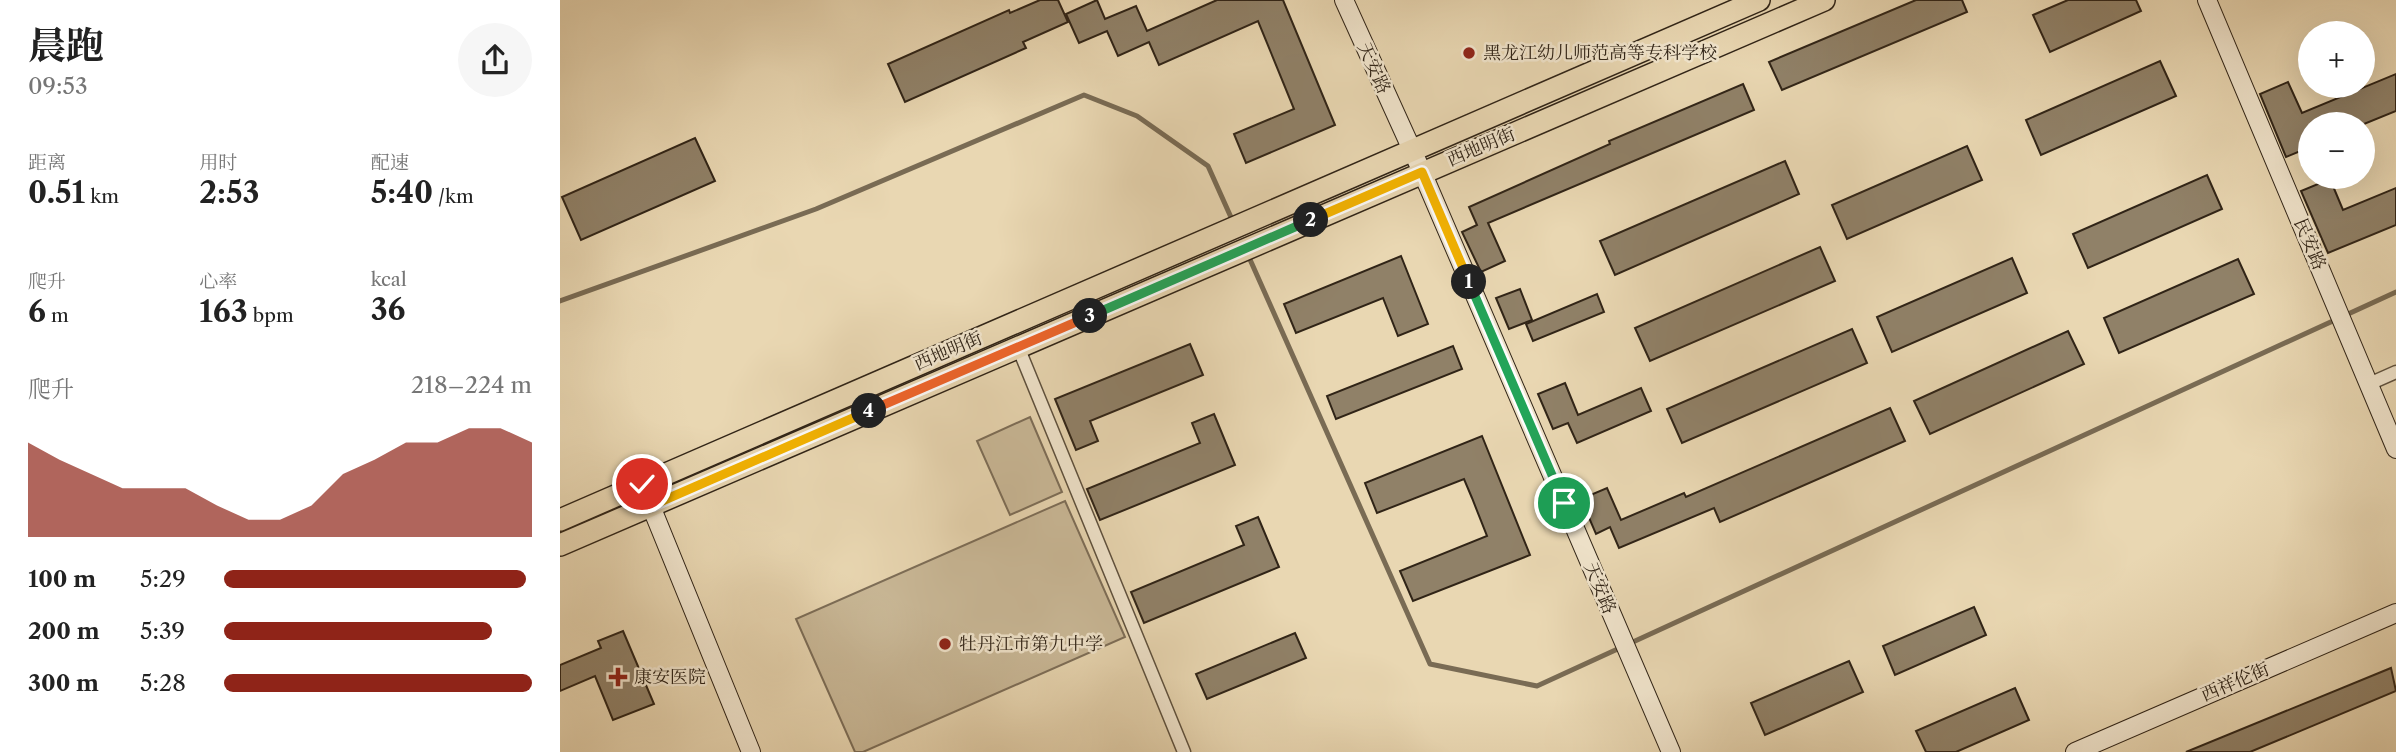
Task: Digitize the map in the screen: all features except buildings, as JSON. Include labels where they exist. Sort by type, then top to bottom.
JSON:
[{"type":"main road","name":"西地明街","points":[[560,520],[1759,0]]},
{"type":"main road","name":"西地明街","points":[[560,545],[1824,0]]},
{"type":"street","name":"天安路","points":[[1345,0],[1422,172],[1671,752]]},
{"type":"street","name":"民安路","points":[[2207,0],[2396,449]]},
{"type":"street","points":[[1018,347],[1184,752]]},
{"type":"street","points":[[2369,384],[2396,372]]},
{"type":"street","points":[[642,484],[653,505],[751,752]]},
{"type":"street","name":"西祥伦街","points":[[2075,752],[2396,613]]},
{"type":"shaded area","points":[[1030,417],[1062,492],[1010,515],[977,441]]},
{"type":"shaded area","points":[[1065,501],[1125,637],[863,752],[855,752],[796,619]]},
{"type":"waterway","points":[[560,301],[816,209],[1084,95],[1137,116],[1208,166],[1234,224]]},
{"type":"waterway","points":[[1248,255],[1430,664],[1537,686],[2396,292]]},
{"type":"place","name":"黑龙江幼儿师范高等专科学校","points":[[1469,53]]},
{"type":"place","name":"牡丹江市第九中学","points":[[945,644]]},
{"type":"place","name":"康安医院","points":[[618,677]]},
{"type":"route","points":[[642,484],[653,505],[1422,172],[1564,503]]}]
